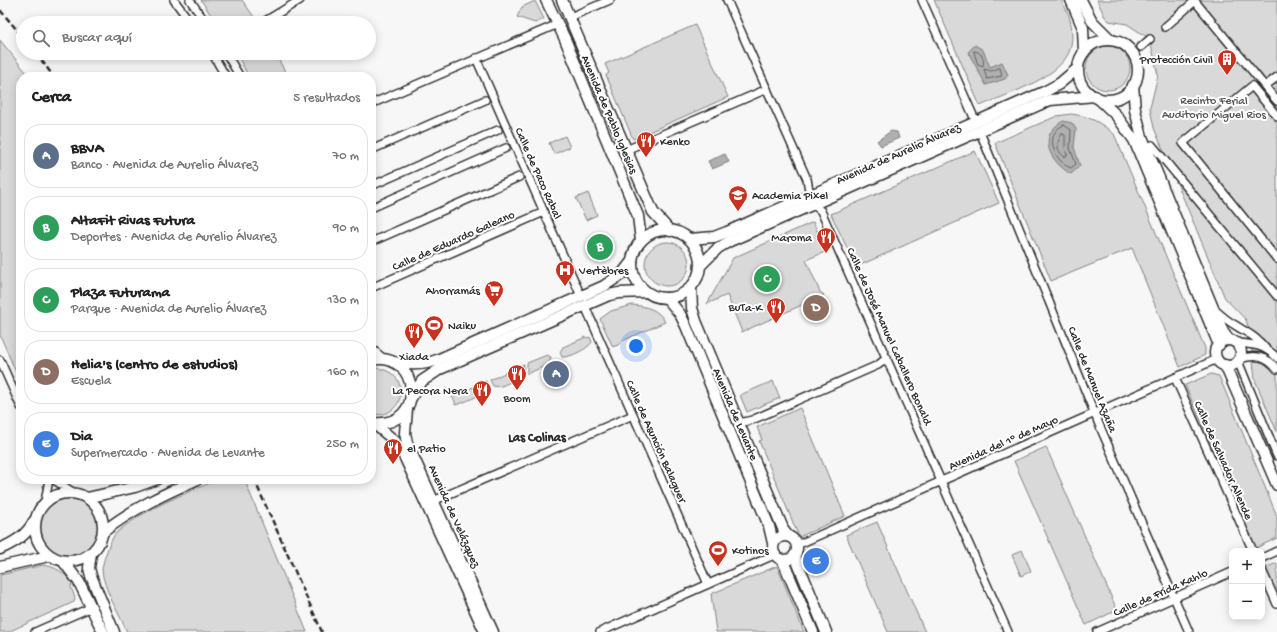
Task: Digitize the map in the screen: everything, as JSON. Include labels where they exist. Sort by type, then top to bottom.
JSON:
[{"type":"street","points":[[174,0],[186,16]]},
{"type":"street","points":[[190,0],[201,16]]},
{"type":"street","points":[[274,16],[300,0]]},
{"type":"street","name":"Avenida de Pablo Iglesias","points":[[546,0],[558,24],[638,216],[641,241]]},
{"type":"street","name":"Avenida de Pablo Iglesias","points":[[562,0],[653,212],[670,231]]},
{"type":"street","points":[[570,17],[610,0]]},
{"type":"street","points":[[727,0],[807,179],[811,200]]},
{"type":"street","name":"Calle de Manuel Azaña","points":[[922,0],[978,127],[1094,414],[1189,632]]},
{"type":"street","points":[[1071,0],[1083,28],[1084,52],[1078,68],[1081,82],[1089,93],[1096,97],[1116,115],[1134,140],[1219,345],[1216,352],[1277,485]]},
{"type":"street","points":[[1081,0],[1092,22],[1111,40],[1127,47],[1133,54],[1138,69],[1134,85],[1137,123],[1142,137],[1223,332],[1241,350],[1239,360],[1277,456]]},
{"type":"street","points":[[1165,27],[1195,1],[1277,100],[1268,105]]},
{"type":"street","points":[[376,102],[558,24]]},
{"type":"street","points":[[1141,47],[1150,39]]},
{"type":"street","points":[[1084,52],[1096,43],[1111,40]]},
{"type":"street","name":"Calle de Paco Rabal","points":[[476,58],[583,301]]},
{"type":"street","points":[[216,60],[223,72]]},
{"type":"street","points":[[230,60],[237,72]]},
{"type":"street","name":"Avenida de Aurelio Álvarez","points":[[978,127],[1059,84],[1078,68]]},
{"type":"street","points":[[1265,86],[1277,77]]},
{"type":"street","points":[[1096,97],[1104,99],[1118,98],[1124,95],[1134,85]]},
{"type":"street","points":[[1277,116],[1252,86],[1183,143],[1277,259]]},
{"type":"street","points":[[626,150],[767,89]]},
{"type":"street","name":"Avenida de Aurelio Álvarez","points":[[690,239],[714,237],[811,200],[978,127],[1050,100],[1096,97]]},
{"type":"street","points":[[376,148],[485,100]]},
{"type":"street","points":[[376,184],[498,130]]},
{"type":"street","points":[[1152,145],[1277,296]]},
{"type":"street","points":[[376,206],[506,148]]},
{"type":"street","points":[[376,240],[519,177]]},
{"type":"street","name":"Avenida de Aurelio Álvarez","points":[[700,266],[718,248],[811,200]]},
{"type":"street","name":"Calle de José Manuel Caballero Bonald","points":[[811,200],[821,211],[1008,632]]},
{"type":"street","name":"Calle de Eduardo Galeano","points":[[376,286],[544,212]]},
{"type":"street","points":[[376,360],[409,365],[433,362],[583,301],[619,293],[646,292],[660,298],[680,295],[691,288],[699,274],[700,266],[698,250],[690,239],[681,234],[670,231],[660,231],[650,235],[641,241],[632,261],[622,274],[583,301],[440,369],[422,381],[411,398]]},
{"type":"street","points":[[632,261],[635,279],[646,292]]},
{"type":"street","name":"Avenida de Levante","points":[[691,288],[692,308],[696,321],[784,531],[788,536]]},
{"type":"street","name":"Avenida de Levante","points":[[667,298],[680,314],[686,326],[769,526],[773,543]]},
{"type":"street","name":"Calle de Asunción Balaguer","points":[[583,301],[708,584]]},
{"type":"street","points":[[1213,308],[1235,326],[1250,333],[1277,358]]},
{"type":"street","points":[[1219,345],[1233,342],[1250,343],[1266,349]]},
{"type":"street","points":[[376,352],[388,361],[402,368],[408,377],[412,388],[411,398]]},
{"type":"street","points":[[1221,362],[1232,365],[1239,360],[1252,356],[1259,356],[1269,360],[1277,369]]},
{"type":"street","points":[[739,424],[752,420],[871,368],[887,358]]},
{"type":"street","points":[[0,360],[16,395]]},
{"type":"street","name":"Avenida del 1º de Mayo","points":[[796,550],[942,481],[1175,378],[1221,362]]},
{"type":"street","name":"Calle de Salvador Allende","points":[[1175,378],[1252,548]]},
{"type":"street","name":"Avenida de Velázquez","points":[[411,398],[407,409],[405,433],[407,443],[492,632]]},
{"type":"street","points":[[376,423],[383,424],[392,421],[401,416],[407,409]]},
{"type":"street","points":[[433,501],[633,414]]},
{"type":"street","name":"Avenida de Velázquez","points":[[376,426],[395,441],[405,458],[485,632]]},
{"type":"street","points":[[46,502],[49,484]]},
{"type":"street","points":[[35,520],[36,538],[44,551],[49,556],[63,561],[80,560],[91,553],[100,542],[103,532],[103,522],[100,512],[87,498],[74,493],[60,484]]},
{"type":"street","points":[[87,498],[143,484]]},
{"type":"street","points":[[103,532],[132,511],[187,484]]},
{"type":"street","points":[[0,549],[22,538],[29,531],[39,511],[46,502],[55,496],[64,493],[74,493]]},
{"type":"street","points":[[813,632],[778,558],[772,549],[773,543],[779,537],[788,536],[794,540],[796,550],[826,632]]},
{"type":"street","points":[[600,632],[708,584],[778,558],[790,560],[796,550]]},
{"type":"street","points":[[1265,557],[1277,552]]},
{"type":"street","points":[[91,553],[89,568],[91,576],[114,632]]},
{"type":"street","points":[[0,567],[49,556]]},
{"type":"street","points":[[63,561],[74,573],[103,632]]},
{"type":"street","name":"Calle de Frida Kahlo","points":[[1097,632],[1229,573]]},
{"type":"street","points":[[1265,577],[1277,604]]},
{"type":"street","points":[[35,632],[92,607]]},
{"type":"green space","points":[[201,0],[242,0],[253,16],[211,16]]},
{"type":"green space","points":[[934,0],[1061,0],[1069,15],[1071,24],[1072,38],[1069,52],[1060,65],[1040,79],[1015,92],[980,106]]},
{"type":"green space","name":"Recinto Ferial Auditorio Miguel Rios","points":[[1097,0],[1277,0],[1277,432],[1255,380],[1250,333],[1246,320],[1225,298],[1154,128],[1150,108],[1158,75],[1150,39],[1127,24],[1109,21],[1105,17]]},
{"type":"green space","points":[[535,1],[544,19],[535,23],[517,17],[522,7]]},
{"type":"green space","points":[[695,25],[728,97],[633,139],[606,75],[609,73],[605,64]]},
{"type":"green space","points":[[0,40],[26,72],[16,72],[16,372],[0,335]]},
{"type":"green space","points":[[1104,46],[1112,46],[1124,52],[1130,64],[1130,72],[1124,84],[1112,90],[1104,90],[1092,84],[1086,72],[1086,64],[1092,52]]},
{"type":"green space","points":[[240,60],[279,60],[285,72],[246,72]]},
{"type":"green space","points":[[1071,114],[1094,120],[1114,134],[1205,348],[1205,355],[1180,367],[1132,248],[1051,281],[995,143],[1057,116]]},
{"type":"green space","points":[[565,136],[570,147],[554,154],[549,143]]},
{"type":"green space","points":[[975,151],[999,203],[856,267],[831,214]]},
{"type":"green space","points":[[588,193],[597,215],[586,220],[576,198]]},
{"type":"green space","points":[[813,222],[827,251],[806,260],[820,292],[824,295],[742,332],[727,295],[707,304],[733,258]]},
{"type":"green space","points":[[667,242],[679,246],[685,252],[689,264],[685,276],[679,282],[667,286],[655,282],[649,276],[645,264],[649,252],[655,246]]},
{"type":"green space","points":[[632,305],[647,307],[655,311],[665,322],[620,342],[620,344],[613,347],[600,319],[611,311]]},
{"type":"green space","points":[[586,337],[590,337],[592,342],[590,345],[574,355],[562,357],[560,352],[563,347]]},
{"type":"green space","points":[[547,355],[551,357],[549,364],[527,374],[527,363]]},
{"type":"green space","points":[[524,364],[523,375],[504,385],[497,387],[493,386],[490,380]]},
{"type":"green space","points":[[376,368],[388,371],[396,378],[400,386],[398,404],[383,414],[376,414]]},
{"type":"green space","points":[[1211,374],[1219,376],[1277,516],[1277,538],[1256,548],[1185,385]]},
{"type":"green space","points":[[486,381],[489,389],[487,391],[455,405],[455,401],[452,397]]},
{"type":"green space","points":[[773,381],[780,398],[747,412],[740,395]]},
{"type":"green space","points":[[800,408],[845,516],[799,537],[759,441],[762,440],[757,427]]},
{"type":"green space","points":[[1046,447],[1117,610],[1086,625],[1014,461]]},
{"type":"green space","points":[[207,484],[246,484],[307,632],[127,632],[105,585],[103,577],[103,562],[107,551],[116,533],[127,524],[152,509]]},
{"type":"green space","points":[[69,498],[85,503],[93,511],[98,527],[93,543],[85,551],[69,556],[53,551],[45,543],[40,527],[45,511],[53,503]]},
{"type":"green space","points":[[877,522],[925,632],[888,632],[846,535]]},
{"type":"green space","points":[[1022,550],[1031,571],[1021,576],[1012,555]]},
{"type":"green space","points":[[1277,563],[1277,597],[1265,568]]},
{"type":"green space","points":[[43,565],[52,567],[63,573],[69,579],[72,583],[71,587],[75,598],[74,602],[8,632],[0,632],[0,575]]},
{"type":"green space","points":[[777,566],[804,632],[716,632],[711,594]]},
{"type":"water","points":[[975,45],[983,50],[990,67],[1002,62],[1008,75],[1005,79],[986,85],[968,52]]},
{"type":"water","points":[[1063,121],[1072,123],[1076,129],[1074,147],[1080,166],[1071,174],[1057,163],[1049,149],[1048,141],[1050,134],[1055,127]]},
{"type":"water","points":[[891,131],[897,132],[899,138],[881,146],[877,141]]},
{"type":"water","points":[[725,154],[729,162],[712,169],[708,161]]},
{"type":"railway","points":[[0,10],[16,29]]},
{"type":"railway","points":[[41,60],[50,72]]},
{"type":"railway","points":[[256,484],[322,632]]},
{"type":"place","name":"Protección Civil","points":[[1227,76]]},
{"type":"place","name":"Kenko","points":[[646,158]]},
{"type":"place","name":"Academia Pixel","points":[[738,212]]},
{"type":"place","name":"AltaFit Rivas Futura","points":[[600,247]]},
{"type":"place","name":"Maroma","points":[[826,254]]},
{"type":"place","name":"Plaza Futurama","points":[[767,279]]},
{"type":"place","name":"Vertèbres","points":[[565,287]]},
{"type":"place","name":"Ahorramás","points":[[494,307]]},
{"type":"place","name":"Helia's (centro de estudios)","points":[[816,308]]},
{"type":"place","name":"BuTa-K","points":[[776,324]]},
{"type":"place","name":"Naiku","points":[[434,342]]},
{"type":"place","name":"Xiada","points":[[414,349]]},
{"type":"place","name":"BBVA","points":[[556,374]]},
{"type":"place","name":"Boom","points":[[517,391]]},
{"type":"place","name":"La Pecora Nera","points":[[482,407]]},
{"type":"place","name":"el Patio","points":[[393,465]]},
{"type":"place","name":"Dia","points":[[816,561]]},
{"type":"place","name":"Kotinos","points":[[718,567]]},
{"type":"district","name":"Las Colinas","points":[[537,436]]}]
